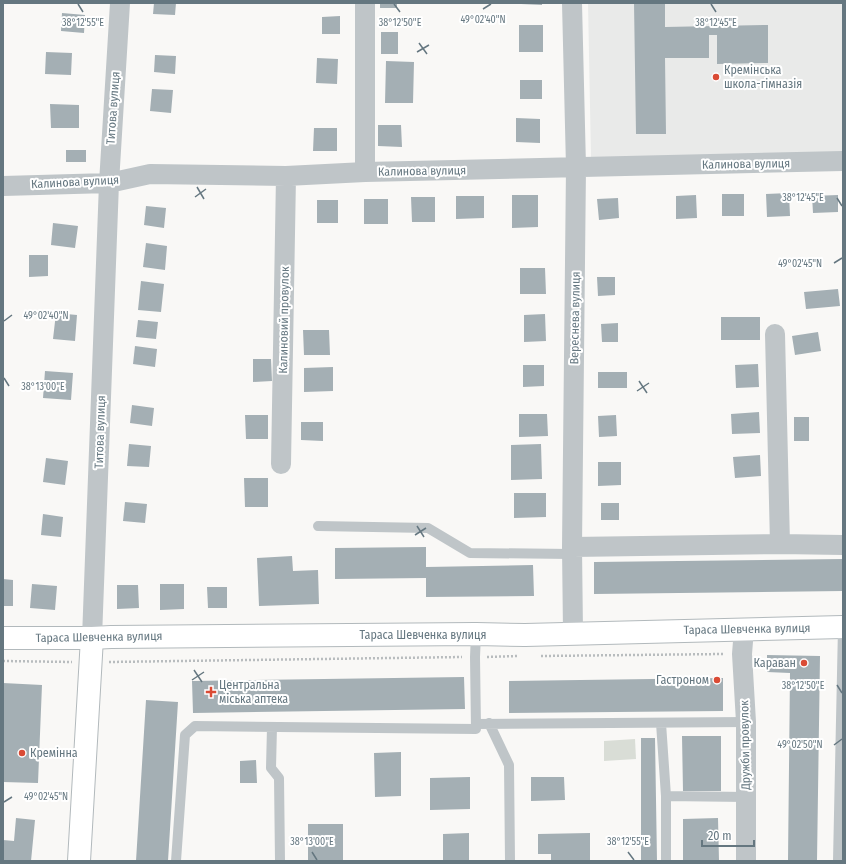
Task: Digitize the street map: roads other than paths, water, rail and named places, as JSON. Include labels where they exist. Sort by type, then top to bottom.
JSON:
[{"type":"street","name":"Титова вулиця","points":[[79,861],[92,638],[109,183],[120,3]]},
{"type":"street","points":[[365,3],[365,172]]},
{"type":"street","name":"Вереснева вулиця","points":[[572,3],[576,167],[572,550],[573,633]]},
{"type":"street","name":"Калинова вулиця","points":[[3,186],[109,183],[150,174],[286,176],[365,172],[843,162]]},
{"type":"street","name":"Калиновий провулок","points":[[281,464],[286,176]]},
{"type":"street","points":[[775,334],[780,544]]},
{"type":"street","points":[[572,550],[780,544],[843,545]]},
{"type":"street","name":"Тараса Шевченка вулиця","points":[[3,638],[476,634],[526,635],[843,627]]},
{"type":"street","name":"Дружби провулок","points":[[744,629],[742,654],[746,722],[746,861]]},
{"type":"lane","points":[[318,526],[428,528],[470,553],[572,550]]},
{"type":"lane","points":[[838,861],[843,627]]},
{"type":"lane","points":[[176,861],[185,735],[195,726],[476,729],[476,634]]},
{"type":"lane","points":[[476,724],[746,722]]},
{"type":"lane","points":[[489,723],[509,764],[510,861]]},
{"type":"lane","points":[[661,723],[666,796],[666,861]]},
{"type":"lane","points":[[272,727],[271,768],[279,778],[280,861]]},
{"type":"lane","points":[[666,796],[746,796]]},
{"type":"place","name":"Кремінська школа-гімназія","points":[[716,77]]},
{"type":"place","name":"Караван","points":[[804,663]]},
{"type":"place","name":"Гастроном","points":[[717,680]]},
{"type":"place","name":"Центральна міська аптека","points":[[211,692]]},
{"type":"place","name":"Кремінна","points":[[22,753]]}]
